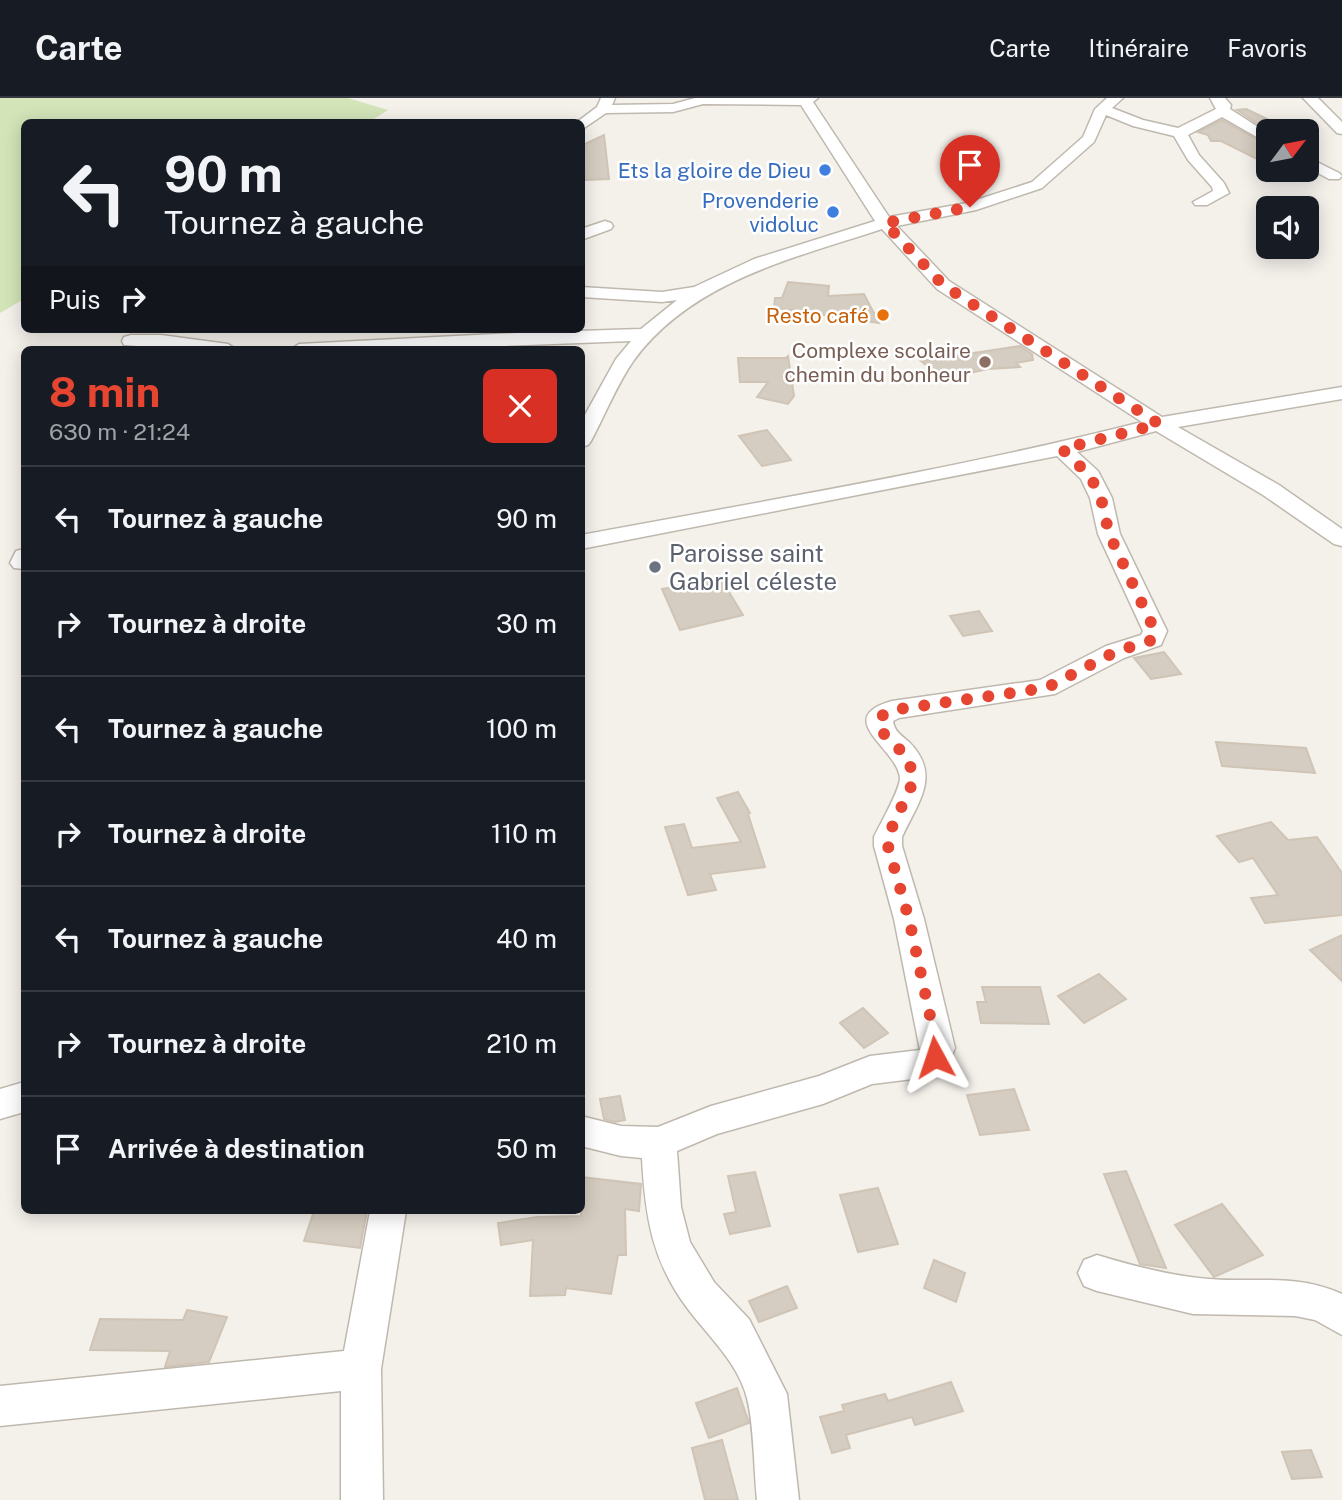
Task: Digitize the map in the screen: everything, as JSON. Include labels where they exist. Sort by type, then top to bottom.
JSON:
[{"type":"street","points":[[586,420],[625,359],[646,335],[698,292],[760,263],[885,223],[970,207],[1038,185],[1089,139],[1102,110],[1116,98]]},
{"type":"street","points":[[1310,98],[1342,130]]},
{"type":"street","points":[[585,122],[606,104],[683,108],[704,100],[755,108],[806,99],[885,223],[943,285],[1159,424],[1271,490],[1342,539]]},
{"type":"street","points":[[1102,110],[1138,123],[1180,133],[1220,105],[1256,131]]},
{"type":"street","points":[[1180,133],[1193,158],[1219,186],[1221,192],[1201,202]]},
{"type":"street","points":[[1320,168],[1335,176]]},
{"type":"street","points":[[585,234],[605,226]]},
{"type":"street","points":[[585,292],[662,297],[698,292]]},
{"type":"street","points":[[386,346],[473,342],[535,335],[646,335]]},
{"type":"street","points":[[131,341],[161,341],[198,346]]},
{"type":"street","points":[[585,541],[938,475],[1062,449],[1159,424],[1342,393]]},
{"type":"street","points":[[585,1132],[621,1142],[659,1143],[711,1121],[810,1094],[870,1070],[929,1063],[935,1057],[937,1048],[915,945],[888,846],[888,836],[914,780],[908,758],[881,731],[880,717],[892,710],[1046,688],[1115,652],[1152,640],[1155,631],[1109,534],[1101,498],[1090,476],[1062,449]]},
{"type":"street","points":[[0,1104],[21,1098]]},
{"type":"street","points":[[659,1143],[663,1207],[673,1248],[701,1295],[735,1333],[767,1394],[778,1500]]},
{"type":"street","points":[[362,1500],[360,1369],[387,1214]]},
{"type":"street","points":[[1097,1273],[1130,1283],[1208,1297],[1312,1298],[1342,1315]]},
{"type":"street","points":[[0,1406],[360,1369]]},
{"type":"green space","points":[[0,98],[348,98],[388,110],[374,119],[21,119],[21,301],[0,313]]},
{"type":"building","points":[[1246,109],[1267,119],[1256,119],[1256,122],[1237,110]]},
{"type":"building","points":[[1222,120],[1256,139],[1256,158],[1221,141],[1211,141],[1208,135],[1198,132]]},
{"type":"building","points":[[604,135],[609,179],[585,180],[585,144]]},
{"type":"building","points":[[788,282],[829,286],[828,296],[864,294],[879,323],[774,308],[775,298],[782,298]]},
{"type":"building","points":[[1020,346],[1032,354],[1033,360],[1016,363],[1020,367],[988,369],[942,379],[921,361]]},
{"type":"building","points":[[788,356],[794,396],[788,404],[757,397],[768,382],[740,382],[738,358]]},
{"type":"building","points":[[767,430],[791,460],[762,466],[739,436]]},
{"type":"building","points":[[721,579],[743,615],[680,630],[662,589]]},
{"type":"building","points":[[979,611],[992,631],[963,636],[950,616]]},
{"type":"building","points":[[1164,652],[1181,674],[1151,679],[1134,658]]},
{"type":"building","points":[[1216,742],[1306,748],[1315,773],[1222,766]]},
{"type":"building","points":[[738,792],[750,813],[748,814],[765,867],[710,874],[716,890],[688,895],[665,827],[684,824],[692,848],[741,842],[717,798]]},
{"type":"building","points":[[1271,822],[1288,840],[1317,837],[1342,873],[1342,915],[1265,923],[1251,898],[1278,895],[1253,858],[1239,862],[1217,836]]},
{"type":"building","points":[[1342,935],[1342,981],[1310,950]]},
{"type":"building","points":[[1099,974],[1126,999],[1084,1023],[1058,996]]},
{"type":"building","points":[[982,987],[1040,987],[1049,1024],[981,1023],[977,1002],[986,1002]]},
{"type":"building","points":[[863,1008],[888,1033],[864,1048],[840,1023]]},
{"type":"building","points":[[1014,1089],[1029,1130],[980,1135],[967,1095]]},
{"type":"building","points":[[620,1096],[625,1120],[615,1122],[604,1119],[600,1099]]},
{"type":"building","points":[[1126,1171],[1166,1268],[1140,1264],[1104,1174]]},
{"type":"building","points":[[755,1172],[770,1226],[730,1234],[724,1214],[736,1212],[728,1176]]},
{"type":"building","points":[[585,1177],[641,1184],[639,1211],[625,1209],[626,1255],[618,1255],[611,1294],[566,1288],[565,1295],[530,1296],[533,1240],[501,1245],[498,1223],[537,1217],[585,1214]]},
{"type":"building","points":[[878,1188],[898,1244],[858,1252],[840,1195]]},
{"type":"building","points":[[1222,1204],[1263,1255],[1214,1277],[1175,1225]]},
{"type":"building","points":[[313,1214],[366,1214],[360,1248],[304,1241]]},
{"type":"building","points":[[934,1260],[965,1273],[956,1302],[924,1288]]},
{"type":"building","points":[[787,1286],[797,1308],[759,1322],[749,1301]]},
{"type":"building","points":[[187,1310],[227,1317],[209,1362],[165,1367],[170,1351],[90,1350],[100,1319],[183,1320]]},
{"type":"building","points":[[951,1382],[963,1411],[915,1425],[912,1417],[846,1435],[850,1448],[832,1453],[820,1417],[844,1411],[842,1405],[885,1394],[888,1401]]},
{"type":"building","points":[[737,1388],[749,1423],[709,1438],[696,1403]]},
{"type":"building","points":[[722,1440],[738,1500],[705,1500],[692,1448]]},
{"type":"building","points":[[1311,1450],[1322,1477],[1292,1479],[1282,1452]]},
{"type":"place","name":"Ets la gloire de Dieu","points":[[825,170]]},
{"type":"place","name":"Provenderie vidoluc","points":[[833,212]]},
{"type":"place","name":"Resto café","points":[[883,315]]},
{"type":"place","name":"Complexe scolaire chemin du bonheur","points":[[985,362]]},
{"type":"place","name":"Paroisse saint Gabriel céleste","points":[[655,567]]},
{"type":"route","points":[[935,1057],[937,1048],[915,945],[888,846],[888,836],[914,780],[908,758],[881,731],[880,717],[892,710],[1046,688],[1115,652],[1145,644],[1152,640],[1155,631],[1109,534],[1101,498],[1090,476],[1062,449],[1159,424],[943,285],[885,223],[970,207]]}]
